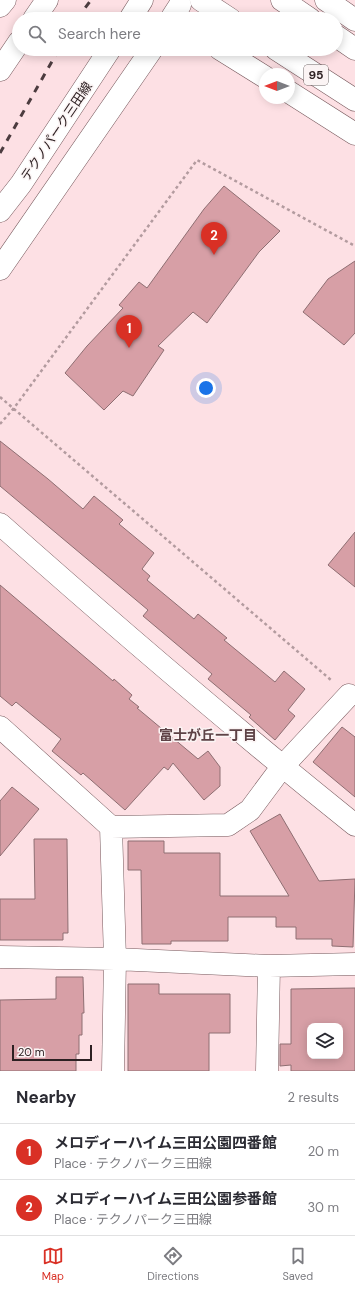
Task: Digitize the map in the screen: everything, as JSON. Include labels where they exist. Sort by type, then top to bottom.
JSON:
[{"type":"street","points":[[0,6],[4,0]]},
{"type":"street","points":[[39,12],[47,0]]},
{"type":"street","points":[[134,12],[142,0]]},
{"type":"street","points":[[201,0],[219,12]]},
{"type":"street","points":[[282,0],[300,12]]},
{"type":"street","points":[[326,0],[355,20]]},
{"type":"street","points":[[343,41],[355,49]]},
{"type":"street","points":[[0,70],[12,52]]},
{"type":"street","name":"テクノパーク三田線","points":[[0,211],[21,184],[105,56]]},
{"type":"street","points":[[0,269],[147,56]]},
{"type":"street","points":[[231,56],[259,73]]},
{"type":"street","name":"95","points":[[287,56],[355,100]]},
{"type":"street","name":"95","points":[[295,96],[355,134]]},
{"type":"street","points":[[0,524],[104,617],[282,767],[355,825]]},
{"type":"street","points":[[0,727],[111,827],[228,825],[250,810],[282,767],[349,696]]},
{"type":"street","points":[[111,827],[115,959],[113,1071]]},
{"type":"street","points":[[0,957],[115,959],[269,966],[355,964]]},
{"type":"street","points":[[267,1071],[269,966]]},
{"type":"path","points":[[0,424],[14,408],[197,160],[355,246]]},
{"type":"path","points":[[0,396],[349,696]]},
{"type":"building","points":[[224,186],[280,231],[259,252],[207,323],[193,312],[158,346],[164,350],[133,396],[123,391],[104,410],[65,373],[87,346],[123,308],[119,305],[139,282],[147,288],[204,209]]},
{"type":"building","points":[[355,261],[355,333],[344,345],[303,312],[328,279]]},
{"type":"building","points":[[0,441],[83,509],[94,496],[123,520],[119,524],[154,553],[142,569],[150,576],[147,580],[194,619],[198,614],[227,638],[224,640],[275,682],[284,671],[305,689],[288,710],[295,716],[275,740],[249,717],[251,715],[208,679],[212,674],[143,616],[148,610],[0,486]]},
{"type":"building","points":[[355,532],[355,587],[328,565]]},
{"type":"building","points":[[0,585],[113,681],[114,679],[132,695],[129,699],[139,707],[137,708],[198,759],[208,751],[220,767],[220,786],[204,800],[173,763],[168,770],[164,767],[125,810],[83,773],[81,775],[52,751],[61,739],[16,702],[12,706],[0,696]]},
{"type":"building","points":[[342,727],[355,737],[355,797],[313,762]]},
{"type":"building","points":[[12,787],[39,809],[0,856],[0,801]]},
{"type":"building","points":[[280,814],[319,881],[355,879],[353,947],[332,946],[332,939],[296,939],[296,927],[276,927],[276,917],[228,917],[228,941],[171,941],[171,944],[142,944],[141,870],[128,870],[128,841],[164,841],[164,853],[220,853],[220,896],[289,896],[250,831]]},
{"type":"building","points":[[34,839],[67,839],[68,933],[63,933],[63,940],[0,940],[0,899],[35,899]]},
{"type":"building","points":[[56,977],[83,977],[84,1013],[82,1013],[82,1035],[79,1035],[79,1054],[76,1054],[76,1071],[0,1071],[0,1000],[56,999]]},
{"type":"building","points":[[128,984],[159,984],[159,994],[230,994],[230,1033],[209,1033],[209,1071],[128,1071]]},
{"type":"building","points":[[355,988],[355,1071],[291,1071],[291,1065],[280,1066],[280,1044],[291,1044],[291,989]]},
{"type":"railway","points":[[82,12],[91,0]]},
{"type":"railway","points":[[0,153],[55,56]]},
{"type":"place","name":"メロディーハイム三田公園参番館","points":[[214,255]]},
{"type":"place","name":"メロディーハイム三田公園四番館","points":[[129,348]]},
{"type":"district","name":"富士が丘一丁目","points":[[208,735]]}]
